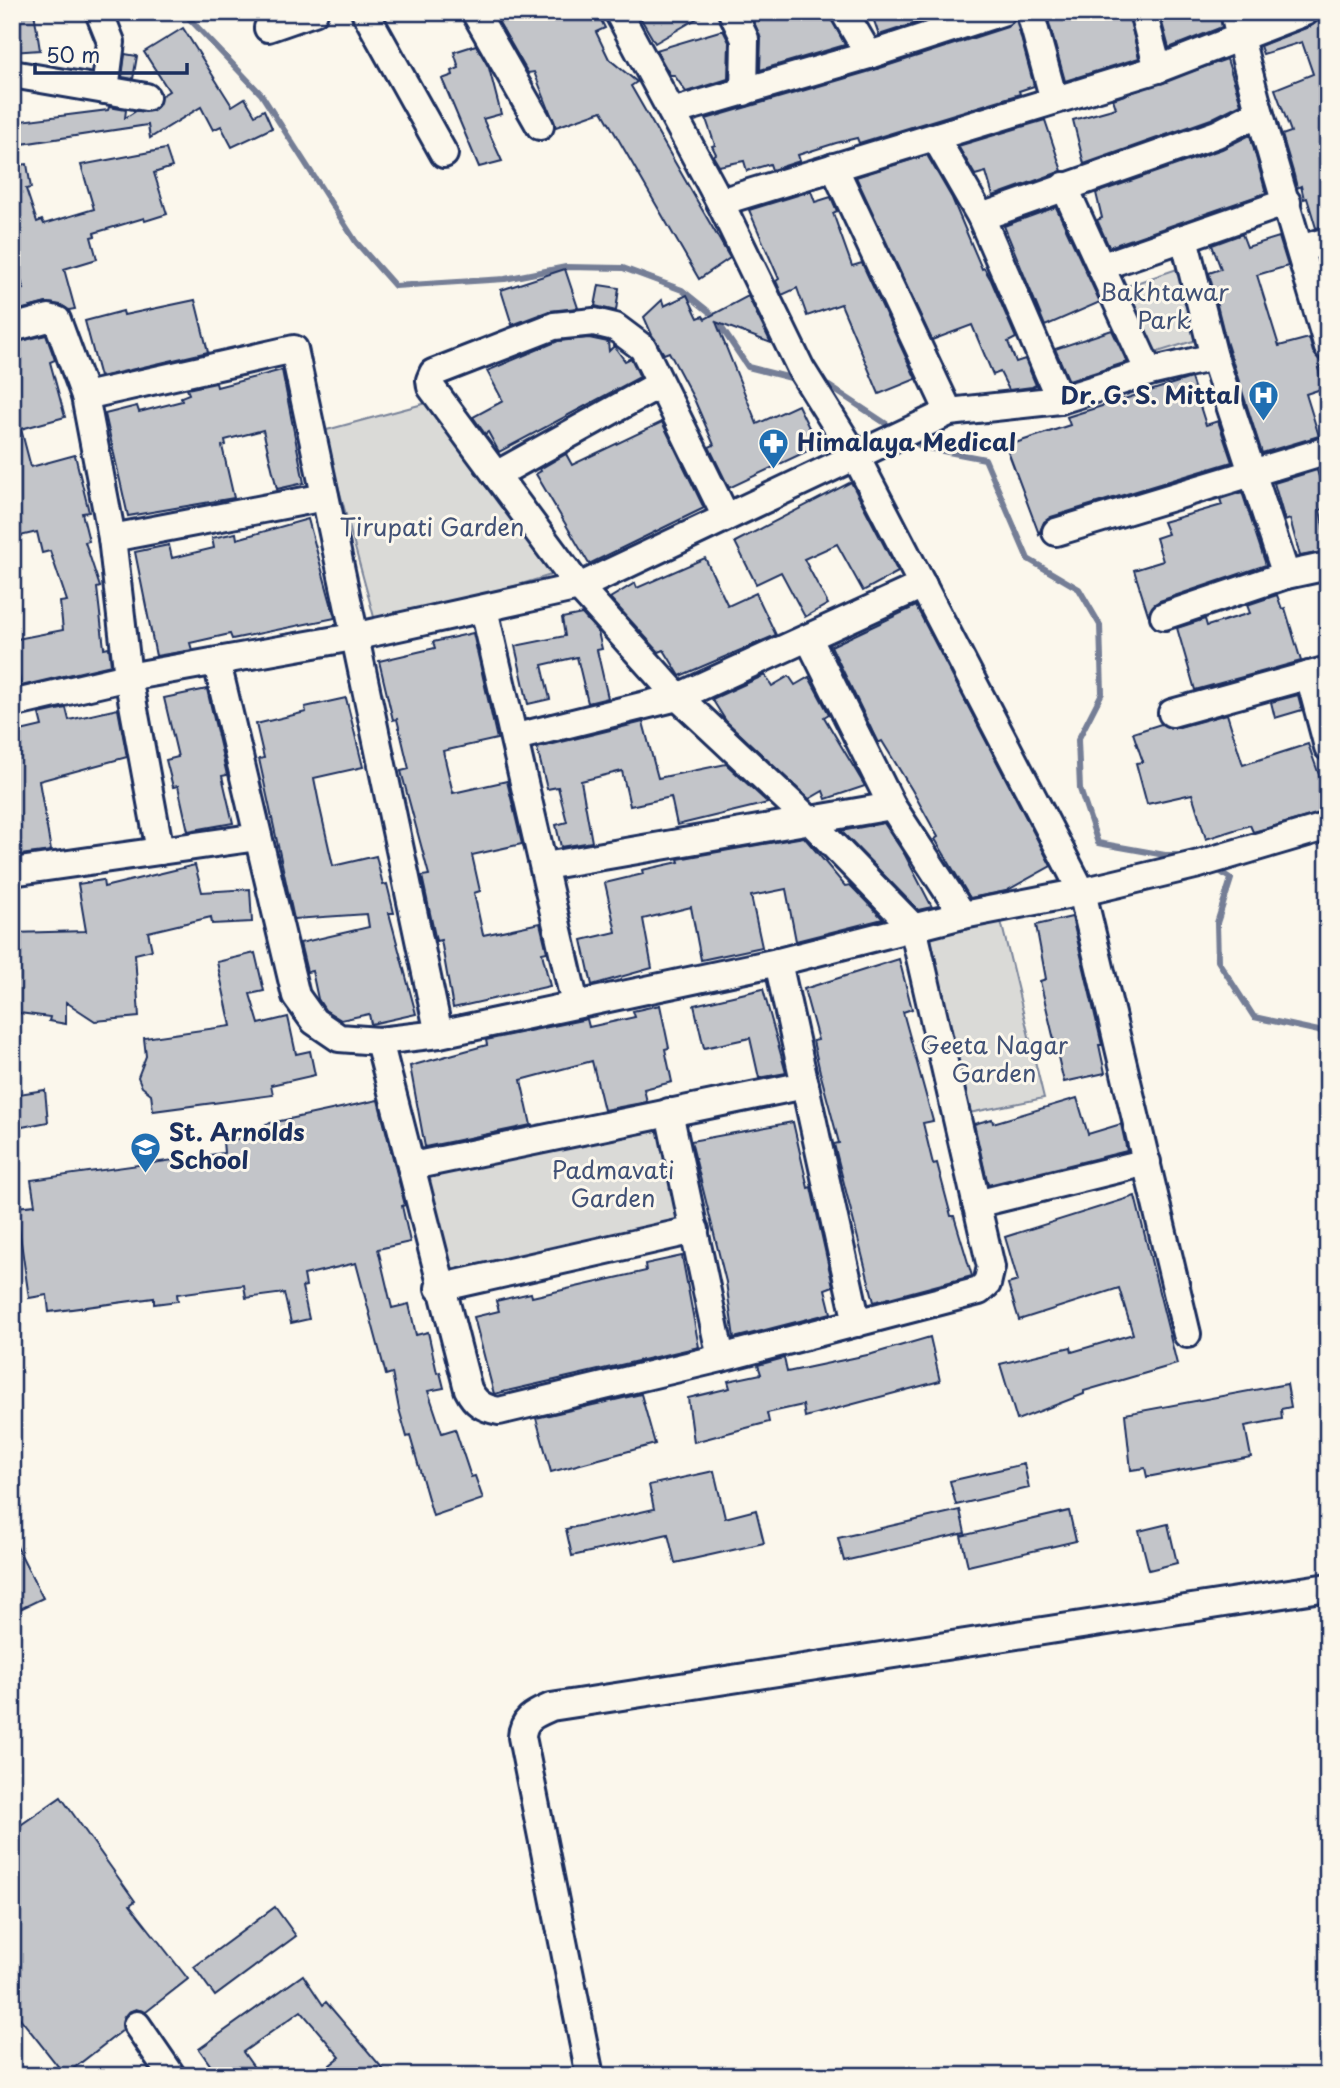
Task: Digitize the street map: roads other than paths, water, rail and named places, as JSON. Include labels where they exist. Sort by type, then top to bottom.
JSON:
[{"type":"street","points":[[99,12],[111,42],[105,90]]},
{"type":"street","points":[[268,29],[314,12]]},
{"type":"street","points":[[365,12],[444,154]]},
{"type":"street","points":[[475,12],[540,126]]},
{"type":"street","points":[[618,12],[720,202],[801,369],[856,457],[1082,892],[1187,1334]]},
{"type":"street","points":[[732,12],[746,39],[744,92]]},
{"type":"street","points":[[844,12],[869,55]]},
{"type":"street","points":[[672,112],[869,55],[956,19],[1002,12]]},
{"type":"street","points":[[1030,12],[1054,100]]},
{"type":"street","points":[[1143,12],[1158,69]]},
{"type":"street","points":[[720,202],[1158,69],[1237,24],[1306,12]]},
{"type":"street","points":[[1237,24],[1258,113],[1302,248],[1327,339]]},
{"type":"street","points":[[12,74],[146,97]]},
{"type":"street","points":[[981,217],[1217,134],[1258,113]]},
{"type":"street","points":[[934,137],[981,217],[1060,400]]},
{"type":"street","points":[[834,167],[937,418]]},
{"type":"street","points":[[1064,186],[1149,372]]},
{"type":"street","points":[[1103,267],[1287,202]]},
{"type":"street","points":[[1185,238],[1214,357],[1286,575]]},
{"type":"street","points":[[1302,248],[1328,241]]},
{"type":"street","points":[[12,328],[49,318],[57,320],[85,396],[112,538],[128,677],[160,851]]},
{"type":"street","points":[[379,1041],[412,1166],[439,1288],[468,1389],[475,1402],[488,1409],[499,1411],[721,1358],[979,1291],[987,1284],[990,1267],[913,927],[809,820],[678,696],[579,587],[431,387],[433,373],[554,326],[594,322],[615,327],[643,348],[726,517]]},
{"type":"street","points":[[85,396],[294,349],[439,1034]]},
{"type":"street","points":[[12,704],[128,677],[354,637],[579,587],[937,418],[1060,400],[1149,372],[1214,357]]},
{"type":"street","points":[[496,475],[660,384]]},
{"type":"street","points":[[1056,532],[1328,450]]},
{"type":"street","points":[[112,538],[325,496]]},
{"type":"street","points":[[1164,616],[1286,575],[1328,566]]},
{"type":"street","points":[[516,737],[678,696],[809,639],[923,585]]},
{"type":"street","points":[[484,609],[516,737],[575,1004]]},
{"type":"street","points":[[809,639],[892,806],[962,915]]},
{"type":"street","points":[[217,663],[296,996],[314,1021],[339,1038],[379,1041],[439,1034],[778,962],[962,915],[1082,892],[1199,864],[1328,826]]},
{"type":"street","points":[[1172,713],[1318,673],[1328,747]]},
{"type":"street","points":[[545,866],[892,806]]},
{"type":"street","points":[[12,872],[258,837]]},
{"type":"street","points":[[778,962],[857,1323]]},
{"type":"street","points":[[412,1166],[805,1085]]},
{"type":"street","points":[[669,1112],[721,1358]]},
{"type":"street","points":[[976,1205],[1147,1163]]},
{"type":"street","points":[[439,1288],[695,1230]]},
{"type":"street","points":[[590,2076],[523,1737],[523,1728],[529,1716],[551,1707],[1328,1587]]},
{"type":"street","points":[[136,2025],[172,2076]]},
{"type":"waterway","points":[[183,12],[261,94],[356,242],[395,286],[505,279],[566,267],[623,268],[682,290],[713,315],[748,367],[799,380]]},
{"type":"waterway","points":[[820,384],[829,386],[894,429]]},
{"type":"waterway","points":[[909,438],[922,447],[985,459],[1028,559],[1079,589],[1100,625],[1102,693],[1078,740],[1080,789],[1098,843],[1165,855],[1190,855]]},
{"type":"waterway","points":[[1214,867],[1231,879],[1217,923],[1218,961],[1254,1017],[1328,1033]]},
{"type":"place","name":"Dr. G. S. Mittal","points":[[1263,423]]},
{"type":"place","name":"Himalaya Medical","points":[[774,470]]},
{"type":"place","name":"St. Arnolds School","points":[[146,1174]]},
{"type":"park label","name":"Bakhtawar Park","points":[[1164,307]]},
{"type":"park label","name":"Tirupati Garden","points":[[432,528]]},
{"type":"park label","name":"Geeta Nagar Garden","points":[[994,1060]]},
{"type":"park label","name":"Padmavati Garden","points":[[613,1185]]}]
